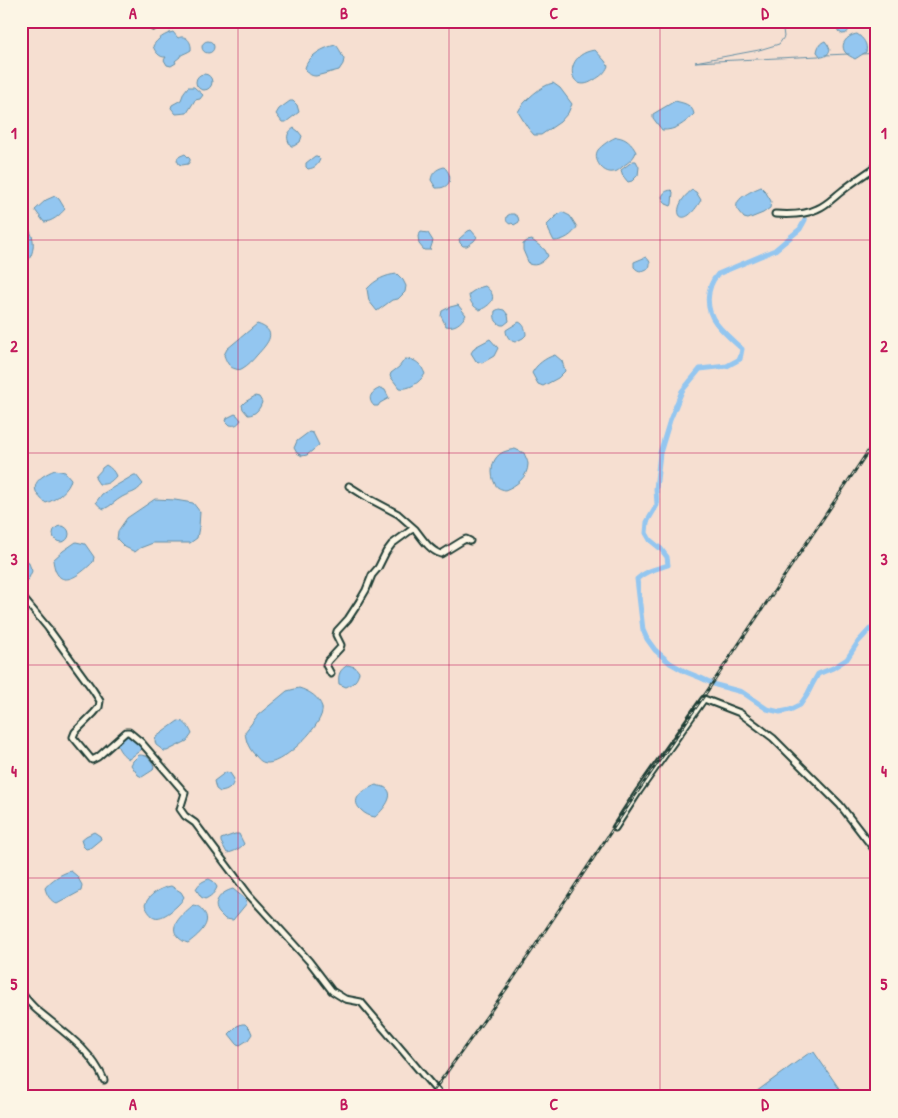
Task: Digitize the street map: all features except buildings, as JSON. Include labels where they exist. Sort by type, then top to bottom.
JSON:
[{"type":"street","points":[[21,22],[27,21]]},
{"type":"street","points":[[148,21],[153,27]]},
{"type":"street","points":[[776,214],[788,215],[812,212],[827,204],[877,166]]},
{"type":"street","points":[[349,486],[398,514],[415,529],[431,548],[440,554],[466,539],[470,541]]},
{"type":"street","points":[[331,674],[326,665],[341,645],[336,635],[337,631],[348,619],[363,596],[372,575],[392,544],[415,529]]},
{"type":"street","points":[[21,598],[24,599],[48,628],[100,701],[99,707],[75,732],[73,737],[82,750],[92,760],[126,732],[129,732],[141,742],[185,793],[180,809],[185,816],[195,822],[249,895],[309,961],[332,990],[345,999],[361,1002],[442,1097]]},
{"type":"street","points":[[615,828],[704,699],[740,713],[773,738],[840,805],[877,853]]},
{"type":"street","points":[[21,993],[36,1009],[81,1047],[93,1060],[104,1080]]},
{"type":"water","points":[[846,21],[849,25],[848,30],[847,33],[842,34],[838,31],[837,26]]},
{"type":"water","points":[[173,32],[178,38],[184,37],[188,40],[191,44],[191,50],[180,56],[175,61],[176,63],[171,66],[167,65],[164,60],[166,57],[158,54],[153,46],[162,37]]},
{"type":"water","points":[[857,34],[866,46],[866,52],[855,59],[846,53],[843,46],[848,38]]},
{"type":"water","points":[[206,41],[210,41],[214,47],[210,53],[206,53],[202,49],[202,45]]},
{"type":"water","points":[[825,41],[830,50],[827,55],[821,57],[817,50]]},
{"type":"water","points":[[336,45],[344,59],[339,70],[316,76],[309,74],[305,68],[309,60],[322,50]]},
{"type":"water","points":[[595,50],[608,66],[594,80],[585,84],[579,83],[574,79],[572,73],[573,66],[584,53]]},
{"type":"water","points":[[201,74],[207,74],[212,79],[210,88],[201,90],[196,85],[196,79]]},
{"type":"water","points":[[553,83],[560,88],[572,104],[568,113],[560,122],[541,135],[534,135],[518,112],[533,94]]},
{"type":"water","points":[[188,87],[194,87],[203,95],[200,99],[195,100],[187,113],[176,114],[171,108],[172,105],[181,100]]},
{"type":"water","points":[[290,101],[297,105],[299,112],[286,122],[282,122],[276,114],[279,109]]},
{"type":"water","points":[[675,101],[689,106],[694,114],[680,126],[662,130],[653,118],[653,114]]},
{"type":"water","points":[[294,128],[302,136],[300,142],[291,146],[288,136],[289,132]]},
{"type":"water","points":[[617,137],[628,142],[636,152],[631,160],[618,170],[609,172],[602,168],[596,158],[598,150],[604,144]]},
{"type":"water","points":[[185,154],[190,161],[188,164],[179,164],[178,157]]},
{"type":"water","points":[[315,156],[320,159],[318,163],[308,169],[306,163]]},
{"type":"water","points":[[633,161],[636,161],[639,167],[638,175],[628,182],[621,170]]},
{"type":"water","points":[[444,167],[450,178],[448,184],[441,188],[436,188],[431,180],[432,175]]},
{"type":"water","points":[[761,187],[771,201],[770,208],[748,219],[744,218],[737,209],[737,204],[745,195]]},
{"type":"water","points":[[671,190],[673,192],[671,206],[666,204],[662,197],[665,192]]},
{"type":"water","points":[[692,190],[696,192],[701,200],[688,216],[683,217],[679,211],[680,204],[684,197]]},
{"type":"water","points":[[55,196],[65,209],[56,218],[44,222],[35,210],[46,200]]},
{"type":"water","points":[[562,212],[570,216],[577,227],[567,237],[554,241],[547,225]]},
{"type":"water","points":[[510,214],[518,217],[519,222],[514,225],[510,224],[506,220]]},
{"type":"water","points":[[25,224],[32,235],[33,247],[29,259],[21,269],[21,225]]},
{"type":"water","points":[[471,230],[477,237],[467,246],[463,246],[459,239]]},
{"type":"water","points":[[421,232],[428,233],[433,241],[430,250],[424,250],[419,244],[418,236]]},
{"type":"water","points":[[532,240],[545,250],[548,256],[542,262],[535,265],[529,264],[523,250],[523,244]]},
{"type":"water","points":[[646,257],[650,262],[649,268],[641,271],[634,267],[634,262]]},
{"type":"water","points":[[397,274],[406,286],[405,292],[398,299],[392,300],[377,311],[369,301],[367,289],[380,278]]},
{"type":"water","points":[[485,286],[493,296],[491,302],[480,310],[472,304],[469,294]]},
{"type":"water","points":[[458,305],[466,315],[458,324],[446,326],[441,316],[442,311]]},
{"type":"water","points":[[499,309],[504,310],[508,315],[509,321],[504,325],[497,323],[495,320],[495,311]]},
{"type":"water","points":[[519,322],[524,327],[526,335],[515,342],[511,341],[506,330]]},
{"type":"water","points":[[257,324],[268,330],[270,334],[268,342],[245,367],[239,370],[231,367],[224,355],[227,349]]},
{"type":"water","points":[[490,339],[498,348],[494,356],[482,363],[476,361],[471,353],[475,347]]},
{"type":"water","points":[[555,355],[562,361],[565,371],[558,378],[543,386],[538,384],[532,373],[544,360]]},
{"type":"water","points":[[405,359],[418,363],[425,374],[413,385],[399,388],[390,376]]},
{"type":"water","points":[[381,388],[385,390],[389,398],[378,406],[374,406],[370,400],[371,395]]},
{"type":"water","points":[[255,396],[259,397],[262,402],[261,405],[255,413],[248,415],[242,405]]},
{"type":"water","points":[[235,414],[241,420],[236,425],[230,425],[226,421],[227,418]]},
{"type":"water","points":[[309,432],[313,433],[319,445],[307,455],[302,456],[294,448],[297,441]]},
{"type":"water","points":[[515,449],[524,453],[528,464],[526,473],[513,486],[505,490],[501,489],[493,480],[493,464],[500,454]]},
{"type":"water","points":[[106,465],[116,476],[109,483],[99,484],[95,478],[96,475]]},
{"type":"water","points":[[55,470],[65,472],[71,479],[70,483],[62,494],[46,503],[36,492],[36,484],[43,476]]},
{"type":"water","points":[[134,475],[143,484],[138,490],[122,497],[104,509],[100,507],[96,502],[102,494]]},
{"type":"water","points":[[155,499],[193,503],[200,512],[197,538],[190,543],[153,543],[135,552],[125,547],[117,539],[118,531],[127,518]]},
{"type":"water","points":[[61,526],[69,534],[61,542],[53,534]]},
{"type":"water","points":[[76,542],[85,544],[94,557],[93,562],[75,576],[64,579],[55,570],[53,560]]},
{"type":"water","points":[[21,560],[28,561],[32,571],[29,578],[21,586]]},
{"type":"water","points":[[348,665],[355,667],[359,672],[355,681],[346,687],[339,684],[339,678],[341,671]]},
{"type":"water","points":[[299,688],[313,695],[321,703],[321,714],[318,722],[293,750],[275,761],[262,762],[250,748],[245,732],[258,715],[287,691]]},
{"type":"water","points":[[178,721],[183,722],[192,734],[187,741],[164,751],[156,745],[156,737]]},
{"type":"water","points":[[128,735],[142,749],[129,759],[121,752],[117,744]]},
{"type":"water","points":[[139,755],[148,758],[154,766],[153,770],[142,777],[138,775],[131,765]]},
{"type":"water","points":[[226,772],[230,773],[234,779],[232,786],[226,791],[220,792],[216,789],[214,781]]},
{"type":"water","points":[[376,785],[388,790],[389,798],[375,817],[367,815],[356,802],[360,794]]},
{"type":"water","points":[[94,832],[101,839],[86,849],[81,840]]},
{"type":"water","points":[[239,834],[244,844],[236,850],[227,853],[221,839]]},
{"type":"water","points":[[71,871],[77,876],[82,885],[81,891],[57,904],[49,897],[45,888],[57,877]]},
{"type":"water","points":[[209,879],[217,887],[205,899],[201,897],[196,889],[201,882]]},
{"type":"water","points":[[171,886],[181,892],[184,897],[183,899],[165,915],[161,917],[152,916],[145,905],[147,901],[155,892]]},
{"type":"water","points":[[233,889],[247,903],[233,920],[225,919],[218,912],[216,903],[220,896]]},
{"type":"water","points":[[193,905],[202,910],[207,920],[203,929],[188,943],[178,937],[175,933],[175,928],[178,919]]},
{"type":"water","points":[[242,1024],[245,1024],[250,1029],[252,1034],[248,1040],[240,1045],[229,1034]]},
{"type":"water","points":[[814,1052],[845,1097],[749,1097],[809,1053]]},
{"type":"waterway","points":[[782,21],[784,37],[779,44],[759,50],[695,62],[819,56]]},
{"type":"waterway","points":[[863,54],[877,53]]},
{"type":"waterway","points":[[825,55],[849,54]]},
{"type":"waterway","points":[[805,220],[800,229],[775,250],[718,274],[711,285],[708,298],[712,317],[722,330],[742,349],[740,359],[727,366],[700,369],[682,391],[670,420],[660,453],[656,489],[657,505],[647,522],[646,533],[650,540],[667,557],[668,565],[648,572],[637,579],[643,630],[655,650],[670,663],[716,685],[742,692],[767,709],[780,712],[800,705],[818,674],[833,668],[847,659],[858,642],[870,629],[877,629]]},
{"type":"railway","points":[[429,1097],[507,988],[877,438]]}]
